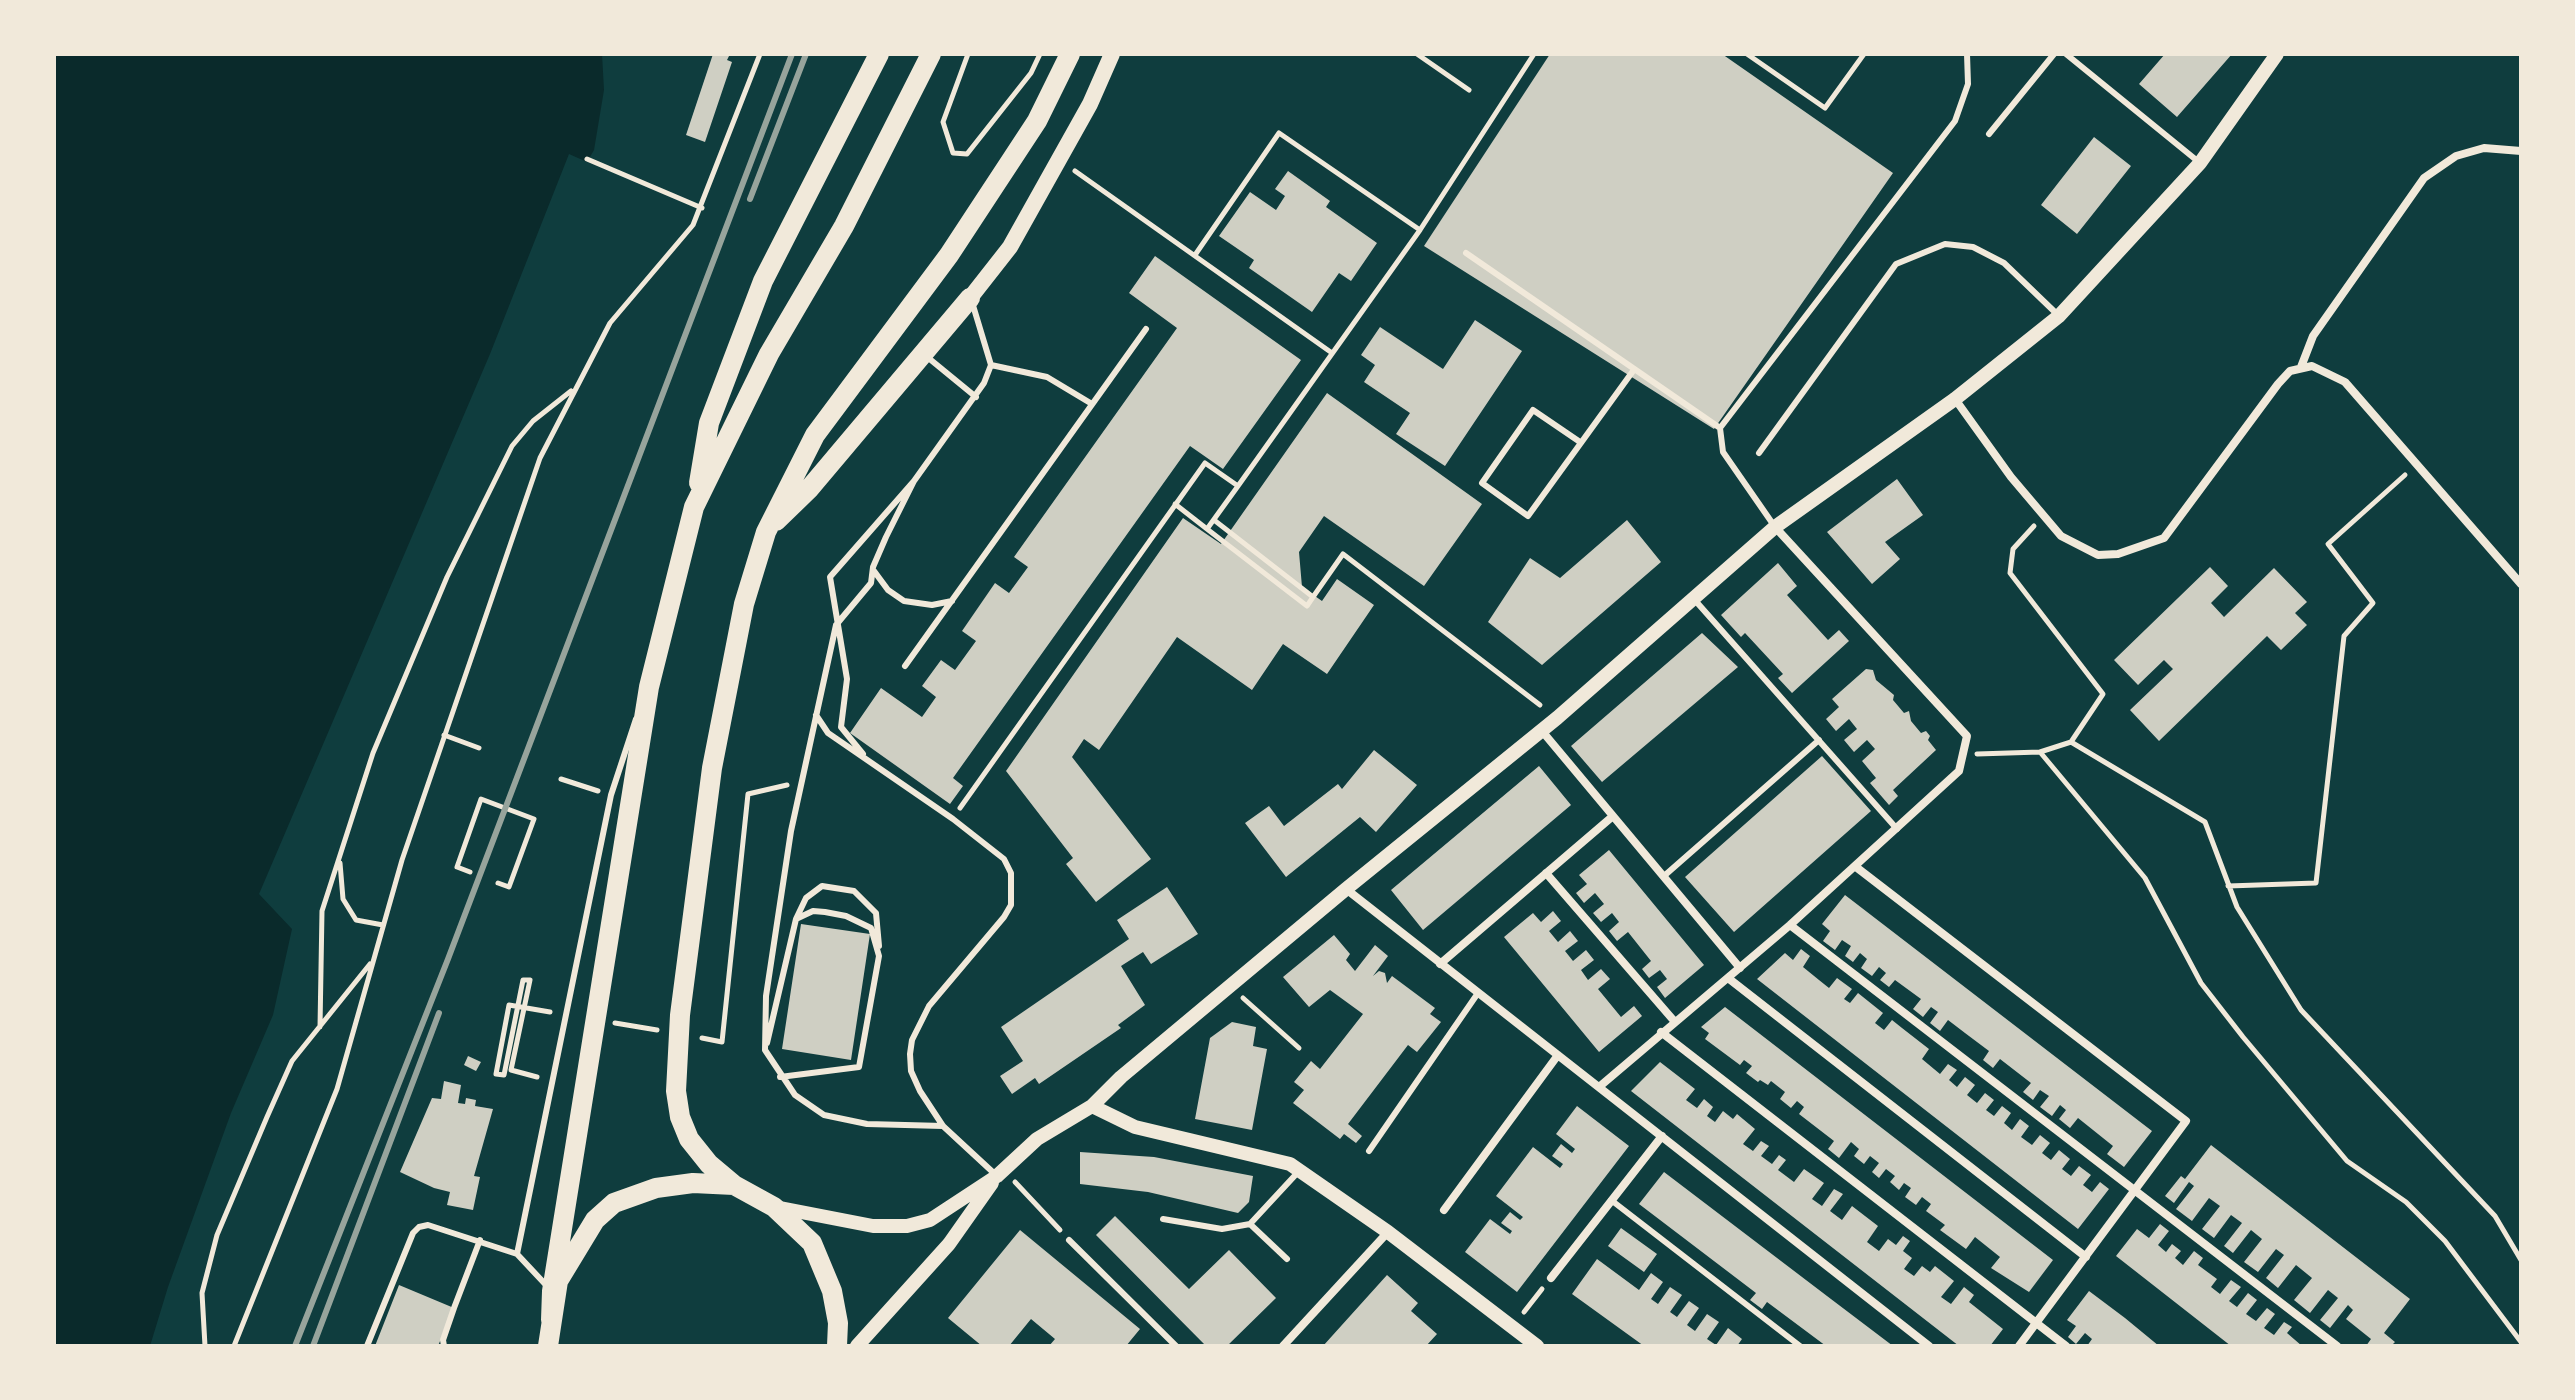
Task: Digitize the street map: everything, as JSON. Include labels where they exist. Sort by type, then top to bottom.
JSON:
[{"type":"main road","points":[[548,1346],[552,1291],[649,687],[694,507],[709,423],[763,281],[879,54]]},
{"type":"main road","points":[[694,507],[769,354],[844,226],[931,54]]},
{"type":"main road","points":[[837,1346],[836,1310],[812,1243],[774,1207],[734,1185],[709,1164],[689,1139],[680,1117],[676,1091],[680,1015],[716,742],[744,604],[766,532],[815,435],[949,255],[1037,121],[1070,54]]},
{"type":"main road","points":[[766,532],[809,489],[1010,247],[1060,160],[1112,54]]},
{"type":"main road","points":[[551,1320],[562,1274],[576,1247],[606,1208],[673,1184],[734,1185]]},
{"type":"street","points":[[774,1207],[873,1226],[907,1226],[930,1220],[997,1176],[1037,1139],[1092,1106],[1346,889],[1542,731],[1775,527],[1955,399],[2059,316],[2200,163],[2277,54]]},
{"type":"street","points":[[2301,367],[2313,336],[2424,178],[2456,156],[2484,148],[2521,151]]},
{"type":"street","points":[[1955,399],[2011,477],[2061,536],[2098,555],[2141,549],[2164,538],[2278,384],[2290,371],[2312,366],[2345,382],[2521,584]]},
{"type":"street","points":[[1599,1087],[1790,925],[1959,771],[1967,736],[1775,527]]},
{"type":"street","points":[[1542,731],[1740,968]]},
{"type":"street","points":[[1440,964],[1613,816]]},
{"type":"street","points":[[1856,867],[2186,1121],[2019,1346]]},
{"type":"street","points":[[1546,873],[1675,1022]]},
{"type":"street","points":[[1346,889],[1929,1346]]},
{"type":"street","points":[[1790,925],[2337,1346]]},
{"type":"street","points":[[1728,978],[2086,1257]]},
{"type":"street","points":[[1661,1032],[2066,1346]]},
{"type":"street","points":[[1444,1210],[1558,1055]]},
{"type":"street","points":[[1092,1106],[1135,1127],[1290,1164],[1388,1232],[1537,1346]]},
{"type":"street","points":[[1551,1278],[1662,1136]]},
{"type":"street","points":[[857,1346],[949,1244],[997,1176]]},
{"type":"street","points":[[1283,1346],[1388,1232]]},
{"type":"lane","points":[[1775,527],[1723,452],[1720,428],[1955,121],[1968,84],[1967,54]]},
{"type":"lane","points":[[1989,134],[2054,54]]},
{"type":"lane","points":[[2066,54],[2200,163]]},
{"type":"lane","points":[[1759,453],[1896,264],[1945,244],[1973,247],[2004,263],[2059,316]]},
{"type":"lane","points":[[1466,253],[1633,371],[1720,428]]},
{"type":"lane","points":[[884,773],[854,746],[841,727],[847,679],[830,577],[914,481],[976,397],[991,365],[970,298]]},
{"type":"lane","points":[[905,666],[1146,329]]},
{"type":"lane","points":[[922,353],[976,397]]},
{"type":"lane","points":[[991,365],[1047,377],[1092,404]]},
{"type":"lane","points":[[1580,442],[1533,410],[1482,483],[1528,516],[1633,371]]},
{"type":"lane","points":[[914,481],[873,567],[871,583],[836,625],[800,782],[766,996],[765,1050],[780,1077],[795,1095],[824,1115],[867,1124],[943,1126]]},
{"type":"lane","points":[[873,567],[888,590],[904,601],[926,605],[952,601]]},
{"type":"lane","points":[[1693,598],[1897,829]]},
{"type":"lane","points":[[517,1254],[611,795],[621,755],[649,687]]},
{"type":"lane","points":[[815,712],[819,724],[828,733],[953,819],[1004,859],[1013,888],[1004,917],[929,1006],[912,1040],[911,1071],[943,1126],[997,1176]]},
{"type":"lane","points":[[1664,876],[1819,740]]},
{"type":"lane","points":[[765,1050],[774,1024],[796,919],[806,898],[822,886],[854,891],[868,901],[876,913],[879,956],[859,1067],[780,1077]]},
{"type":"lane","points":[[796,919],[813,911],[860,922],[871,928],[879,956]]},
{"type":"lane","points":[[1369,1151],[1478,993]]},
{"type":"lane","points":[[1163,1219],[1222,1229],[1250,1224],[1300,1170]]},
{"type":"lane","points":[[1611,1200],[1800,1346]]},
{"type":"lane","points":[[1250,1224],[1287,1259]]},
{"type":"lane","points":[[367,1346],[413,1233],[419,1227],[428,1225],[517,1254],[552,1291]]},
{"type":"lane","points":[[444,1346],[443,1340],[480,1240]]},
{"type":"lane","points":[[1069,1240],[1176,1346]]},
{"type":"path","points":[[234,1346],[337,1089],[383,925],[444,735],[540,458],[610,323],[693,225],[760,54]]},
{"type":"path","points":[[968,54],[943,122],[953,153],[967,154],[1031,73],[1040,54]]},
{"type":"path","points":[[1417,54],[1469,90]]},
{"type":"path","points":[[1207,529],[1420,230],[1534,54]]},
{"type":"path","points":[[1747,54],[1825,108],[1864,54]]},
{"type":"path","points":[[1488,104],[1496,109]]},
{"type":"path","points":[[1195,255],[1279,133],[1420,230]]},
{"type":"path","points":[[587,159],[702,208]]},
{"type":"path","points":[[1060,160],[1332,353]]},
{"type":"path","points":[[320,1027],[322,911],[373,753],[404,675],[512,446],[533,421],[575,387]]},
{"type":"path","points":[[953,819],[1205,463],[1238,486]]},
{"type":"path","points":[[2228,886],[2316,883],[2344,636],[2373,603],[2328,544],[2416,464]]},
{"type":"path","points":[[1175,504],[1307,606],[1343,554],[1557,718]]},
{"type":"path","points":[[1964,754],[2040,752],[2071,742],[2103,694],[2010,573],[2013,549],[2045,514]]},
{"type":"path","points":[[1214,520],[1313,597]]},
{"type":"path","points":[[444,735],[479,748]]},
{"type":"path","points":[[2071,742],[2205,822],[2237,907],[2301,1010],[2495,1216],[2521,1260]]},
{"type":"path","points":[[2040,752],[2145,878],[2201,983],[2243,1037],[2347,1161],[2406,1202],[2445,1241],[2521,1342]]},
{"type":"path","points":[[561,779],[611,795]]},
{"type":"path","points":[[692,1037],[722,1042],[748,794],[800,782]]},
{"type":"path","points":[[470,872],[457,867],[481,799],[534,819],[509,887],[498,883]]},
{"type":"path","points":[[340,858],[343,899],[356,920],[383,925]]},
{"type":"path","points":[[205,1346],[202,1293],[217,1235],[292,1061],[373,961]]},
{"type":"path","points":[[551,1080],[511,1070],[515,1055],[524,1010],[527,995],[530,980],[523,980],[520,993],[517,1007],[504,1075],[496,1074],[509,1005],[525,1008],[555,1013]]},
{"type":"path","points":[[1230,987],[1299,1048]]},
{"type":"path","points":[[601,1021],[662,1031]]},
{"type":"path","points":[[1015,1181],[1069,1240]]},
{"type":"path","points":[[1512,1327],[1551,1278]]},
{"type":"water","points":[[54,54],[602,54],[604,90],[594,150],[587,162],[569,154],[490,354],[259,894],[292,929],[273,1015],[231,1113],[150,1346],[54,1346]]},
{"type":"building","points":[[713,54],[730,54],[727,60],[732,62],[705,142],[686,135]]},
{"type":"building","points":[[1550,54],[1722,54],[1893,173],[1714,429],[1424,246]]},
{"type":"building","points":[[2165,54],[2232,54],[2177,117],[2139,84]]},
{"type":"building","points":[[2094,137],[2131,166],[2077,234],[2041,205]]},
{"type":"building","points":[[1288,171],[1330,201],[1326,207],[1377,243],[1351,281],[1339,273],[1312,312],[1249,268],[1254,260],[1219,236],[1250,192],[1276,210],[1285,196],[1275,189]]},
{"type":"building","points":[[1155,256],[1301,360],[1223,469],[1190,446],[953,778],[963,786],[950,804],[850,733],[881,688],[922,717],[936,697],[922,686],[941,660],[955,670],[976,641],[962,631],[995,583],[1009,593],[1028,567],[1014,557],[1177,328],[1129,293]]},
{"type":"building","points":[[1475,320],[1522,351],[1445,466],[1396,434],[1410,413],[1364,382],[1375,365],[1361,355],[1380,327],[1443,369]]},
{"type":"building","points":[[1327,393],[1482,504],[1424,586],[1324,516],[1299,552],[1302,587],[1322,601],[1337,579],[1374,605],[1327,674],[1283,644],[1252,690],[1177,637],[1099,750],[1084,739],[1072,757],[1151,859],[1096,902],[1066,864],[1073,858],[1006,771],[1183,518],[1221,544]]},
{"type":"building","points":[[1897,479],[1923,515],[1885,542],[1900,559],[1872,584],[1827,532]]},
{"type":"building","points":[[1627,520],[1661,562],[1542,665],[1488,622],[1530,558],[1560,578]]},
{"type":"building","points":[[1778,563],[1797,586],[1787,595],[1828,640],[1839,630],[1849,641],[1792,693],[1778,678],[1783,674],[1745,633],[1741,637],[1721,615]]},
{"type":"building","points":[[2210,567],[2228,586],[2211,603],[2224,617],[2274,568],[2307,602],[2295,613],[2307,625],[2281,650],[2267,636],[2159,741],[2130,710],[2173,669],[2164,660],[2138,685],[2114,660]]},
{"type":"building","points":[[1702,633],[1738,667],[1602,782],[1571,746]]},
{"type":"building","points":[[1866,669],[1873,670],[1876,680],[1894,695],[1893,700],[1904,713],[1909,711],[1911,721],[1921,733],[1926,731],[1930,736],[1928,740],[1936,750],[1893,790],[1898,796],[1889,805],[1870,783],[1876,778],[1862,761],[1875,749],[1867,740],[1854,752],[1844,740],[1857,729],[1849,719],[1836,731],[1826,719],[1839,707],[1832,699]]},
{"type":"building","points":[[1374,750],[1417,785],[1376,832],[1360,817],[1286,877],[1245,823],[1269,806],[1284,826],[1338,784],[1342,789]]},
{"type":"building","points":[[1822,756],[1871,811],[1734,932],[1685,877]]},
{"type":"building","points":[[1539,766],[1571,805],[1423,930],[1391,890]]},
{"type":"building","points":[[1609,850],[1704,965],[1665,998],[1657,987],[1667,979],[1660,970],[1649,978],[1642,969],[1651,961],[1628,932],[1617,941],[1609,931],[1619,922],[1612,913],[1601,922],[1593,913],[1604,904],[1595,893],[1584,903],[1576,893],[1587,884],[1579,875]]},
{"type":"building","points":[[1167,887],[1198,934],[1151,964],[1143,952],[1121,966],[1145,1005],[1118,1025],[1121,1028],[1039,1084],[1035,1078],[1012,1094],[1000,1076],[1023,1061],[1001,1027],[1129,939],[1117,920]]},
{"type":"building","points":[[1845,895],[2152,1131],[2124,1167],[2107,1154],[2113,1146],[2078,1118],[2070,1128],[2059,1119],[2066,1110],[2060,1105],[2052,1116],[2040,1107],[2049,1096],[2040,1090],[2033,1100],[2023,1092],[2031,1083],[2000,1059],[1993,1068],[1983,1060],[1989,1051],[1948,1020],[1940,1031],[1930,1023],[1938,1012],[1931,1007],[1923,1017],[1913,1009],[1921,999],[1895,980],[1889,987],[1880,980],[1886,973],[1879,967],[1872,976],[1861,968],[1867,959],[1860,953],[1853,962],[1845,956],[1851,946],[1842,940],[1835,950],[1823,941],[1830,931],[1822,924]]},
{"type":"building","points":[[1553,911],[1561,921],[1549,931],[1558,942],[1570,931],[1578,941],[1565,951],[1573,961],[1586,950],[1594,960],[1581,970],[1588,980],[1601,969],[1610,979],[1598,989],[1621,1017],[1634,1006],[1642,1016],[1599,1052],[1504,937],[1533,913],[1541,922]]},
{"type":"building","points":[[801,924],[870,934],[851,1060],[782,1049]]},
{"type":"building","points":[[1334,935],[1350,954],[1346,960],[1355,971],[1375,945],[1388,956],[1373,976],[1379,971],[1385,973],[1387,983],[1392,976],[1435,1008],[1430,1014],[1441,1022],[1417,1052],[1408,1045],[1348,1124],[1362,1136],[1356,1143],[1344,1134],[1340,1139],[1293,1103],[1304,1090],[1294,1082],[1311,1061],[1320,1069],[1363,1014],[1330,990],[1309,1007],[1283,977]]},
{"type":"building","points":[[1801,949],[1810,956],[1803,967],[1829,988],[1837,978],[1852,989],[1844,999],[1850,1003],[1858,993],[1883,1013],[1875,1023],[1884,1030],[1892,1020],[1929,1049],[1922,1059],[1940,1074],[1948,1064],[1957,1070],[1949,1080],[1957,1087],[1965,1077],[1975,1085],[1967,1095],[1977,1103],[1985,1093],[1994,1100],[1986,1110],[1994,1116],[2002,1106],[2011,1113],[2004,1123],[2012,1130],[2020,1119],[2029,1126],[2021,1137],[2032,1145],[2040,1135],[2050,1143],[2042,1153],[2051,1160],[2059,1150],[2070,1159],[2062,1169],[2071,1176],[2079,1166],[2091,1175],[2083,1185],[2092,1192],[2100,1182],[2109,1189],[2078,1229],[1757,979],[1785,953],[1793,960]]},
{"type":"building","points":[[1725,1007],[2053,1260],[2029,1292],[1991,1268],[2000,1257],[1975,1237],[1966,1249],[1940,1230],[1945,1225],[1926,1211],[1931,1204],[1922,1197],[1916,1205],[1905,1197],[1911,1188],[1904,1183],[1899,1190],[1890,1182],[1895,1176],[1886,1169],[1879,1178],[1872,1172],[1879,1163],[1870,1156],[1864,1164],[1854,1156],[1859,1149],[1851,1142],[1839,1158],[1828,1149],[1834,1141],[1799,1114],[1804,1107],[1797,1101],[1791,1108],[1780,1099],[1785,1092],[1771,1081],[1768,1085],[1760,1080],[1758,1082],[1746,1073],[1752,1066],[1744,1060],[1740,1065],[1705,1039],[1709,1033],[1701,1027]]},
{"type":"building","points":[[1232,1022],[1256,1027],[1253,1046],[1267,1049],[1252,1130],[1195,1119],[1210,1038]]},
{"type":"building","points":[[468,1056],[481,1062],[476,1071],[464,1065]]},
{"type":"building","points":[[1660,1062],[1695,1089],[1686,1100],[1697,1108],[1704,1099],[1713,1107],[1707,1116],[1715,1122],[1723,1111],[1733,1119],[1737,1114],[1755,1129],[1743,1144],[1753,1151],[1761,1141],[1769,1146],[1761,1156],[1772,1164],[1779,1155],[1786,1160],[1778,1170],[1794,1182],[1804,1169],[1824,1183],[1812,1199],[1822,1206],[1834,1189],[1843,1194],[1830,1211],[1842,1220],[1852,1206],[1878,1226],[1867,1242],[1879,1251],[1888,1239],[1896,1245],[1903,1236],[1910,1241],[1903,1251],[1912,1258],[1904,1269],[1914,1276],[1922,1266],[1930,1272],[1935,1266],[1954,1281],[1941,1297],[1951,1304],[1964,1287],[1974,1295],[1969,1302],[2003,1329],[1990,1346],[1959,1346],[1631,1091]]},
{"type":"building","points":[[444,1081],[461,1085],[458,1103],[465,1104],[466,1098],[476,1100],[475,1106],[493,1109],[474,1176],[480,1177],[473,1210],[447,1205],[450,1192],[400,1172],[432,1098],[441,1099]]},
{"type":"building","points":[[1577,1106],[1629,1146],[1517,1292],[1465,1252],[1490,1219],[1510,1234],[1512,1231],[1501,1223],[1510,1212],[1520,1220],[1523,1217],[1496,1196],[1533,1147],[1560,1168],[1563,1164],[1552,1156],[1561,1144],[1572,1153],[1575,1149],[1556,1134]]},
{"type":"building","points":[[2211,1145],[2410,1299],[2384,1333],[2395,1342],[2391,1346],[2366,1346],[2371,1339],[2346,1319],[2353,1310],[2348,1305],[2330,1328],[2320,1320],[2338,1298],[2328,1290],[2310,1313],[2294,1300],[2312,1278],[2296,1265],[2278,1288],[2266,1278],[2284,1255],[2276,1249],[2258,1272],[2244,1262],[2262,1239],[2251,1230],[2233,1253],[2224,1246],[2242,1223],[2231,1215],[2214,1238],[2202,1229],[2220,1206],[2209,1198],[2192,1221],[2176,1209],[2194,1186],[2189,1182],[2174,1203],[2165,1196],[2181,1176],[2185,1179]]},
{"type":"building","points":[[1080,1152],[1154,1157],[1253,1176],[1249,1202],[1238,1213],[1148,1192],[1080,1184]]},
{"type":"building","points":[[1664,1172],[1893,1346],[1826,1346],[1767,1302],[1762,1309],[1750,1300],[1756,1293],[1639,1204]]},
{"type":"building","points":[[1115,1216],[1189,1289],[1229,1250],[1276,1298],[1227,1346],[1206,1346],[1096,1235]]},
{"type":"building","points":[[2160,1224],[2169,1231],[2158,1245],[2166,1252],[2172,1244],[2181,1251],[2175,1258],[2183,1265],[2194,1251],[2203,1258],[2198,1265],[2217,1279],[2211,1287],[2220,1294],[2231,1280],[2241,1287],[2229,1301],[2237,1307],[2248,1293],[2257,1300],[2246,1314],[2256,1321],[2267,1308],[2275,1314],[2264,1328],[2274,1335],[2284,1322],[2292,1327],[2287,1333],[2302,1346],[2231,1346],[2116,1256],[2137,1229],[2149,1238]]},
{"type":"building","points":[[1621,1228],[1657,1254],[1644,1272],[1608,1246]]},
{"type":"building","points":[[1020,1230],[1140,1329],[1126,1346],[1049,1346],[1055,1339],[1031,1319],[1009,1346],[982,1346],[948,1318]]},
{"type":"building","points":[[1597,1259],[1639,1290],[1651,1273],[1663,1282],[1651,1299],[1658,1304],[1670,1287],[1682,1295],[1670,1312],[1677,1317],[1689,1301],[1699,1308],[1687,1325],[1695,1331],[1707,1314],[1719,1322],[1707,1339],[1716,1345],[1728,1328],[1742,1339],[1737,1346],[1644,1346],[1572,1294]]},
{"type":"building","points":[[1387,1275],[1418,1303],[1411,1311],[1437,1334],[1426,1346],[1323,1346]]},
{"type":"building","points":[[399,1285],[454,1308],[438,1346],[375,1346]]},
{"type":"building","points":[[2089,1291],[2159,1346],[2087,1346],[2092,1339],[2085,1333],[2076,1344],[2068,1337],[2076,1326],[2067,1320]]},
{"type":"railway","points":[[295,1346],[448,959],[792,54]]},
{"type":"railway","points":[[750,199],[806,54]]},
{"type":"railway","points":[[313,1346],[439,1013]]}]
